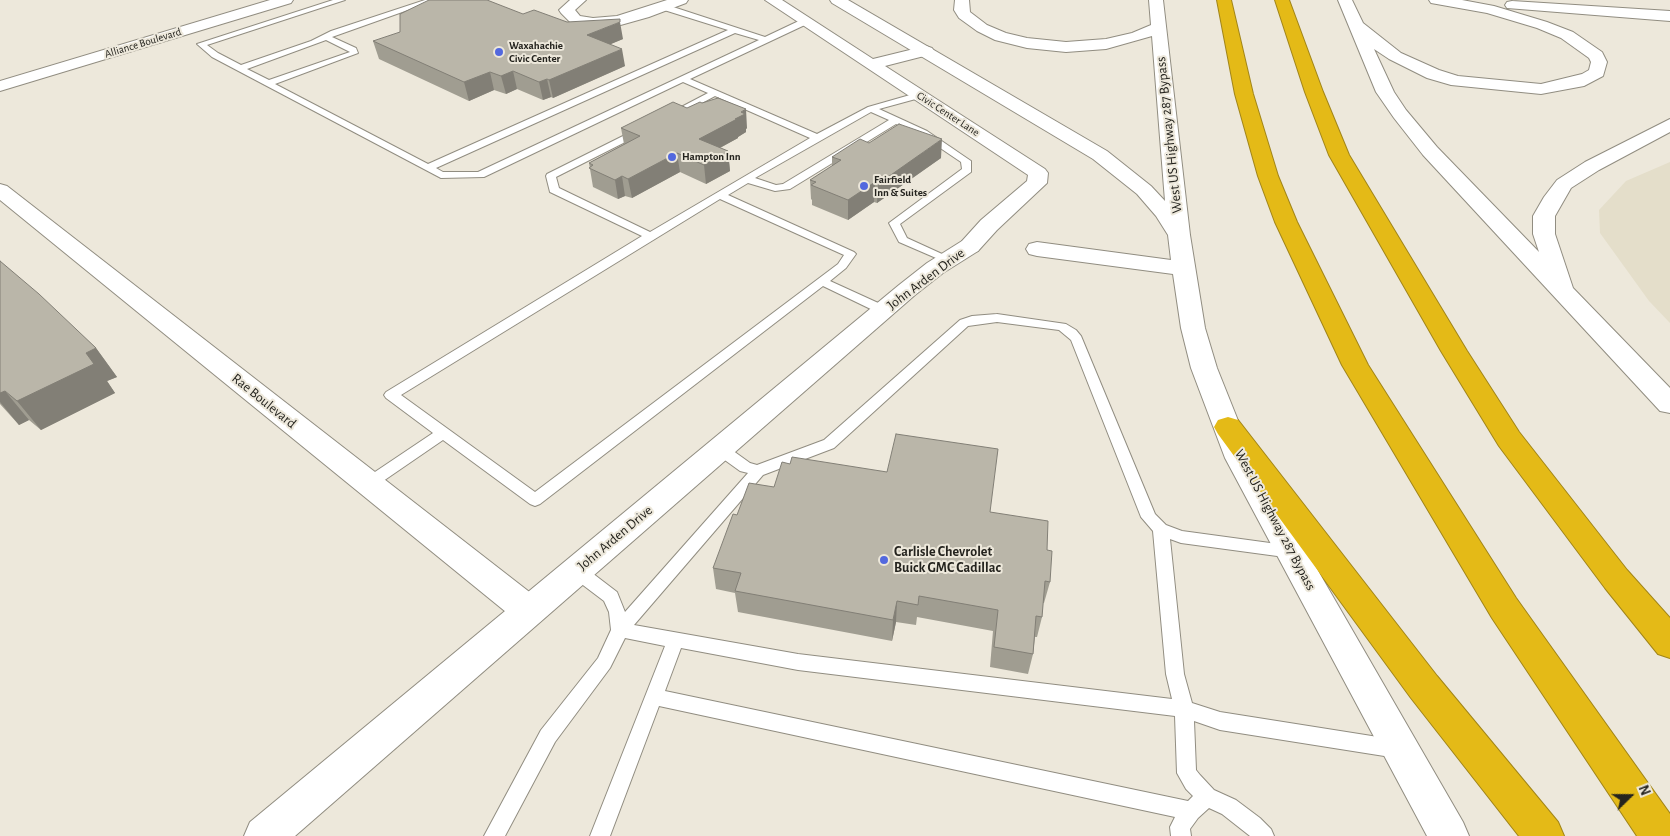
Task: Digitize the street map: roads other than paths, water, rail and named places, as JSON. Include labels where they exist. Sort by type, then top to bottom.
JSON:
[{"type":"highway","points":[[1224,0],[1244,94],[1268,176],[1286,222],[1354,365],[1504,608],[1661,836]]},
{"type":"highway","points":[[1282,0],[1314,92],[1339,155],[1454,351],[1509,439],[1616,579],[1670,643]]},
{"type":"highway","points":[[1228,428],[1424,687],[1544,836]]},
{"type":"main road","name":"Alliance Boulevard","points":[[0,86],[286,0]]},
{"type":"main road","points":[[579,0],[566,10],[575,19],[593,22],[617,21],[644,14],[681,0]]},
{"type":"main road","name":"Civic Center Lane","points":[[772,0],[1038,173],[1037,183],[958,252]]},
{"type":"main road","points":[[837,0],[1100,155],[1144,190],[1164,212],[1179,235]]},
{"type":"main road","points":[[962,0],[961,10],[964,15],[982,28],[1001,37],[1027,44],[1066,47],[1106,44],[1138,36],[1158,28]]},
{"type":"main road","name":"West US Highway 287 Bypass","points":[[1156,0],[1179,235],[1193,328],[1204,368],[1239,458],[1449,836]]},
{"type":"main road","points":[[1345,0],[1380,81],[1400,114],[1430,151],[1670,404]]},
{"type":"main road","points":[[1356,23],[1383,48],[1395,56],[1433,74],[1457,81],[1542,90],[1578,82],[1597,72],[1599,62],[1596,55],[1567,36],[1542,25],[1490,10],[1436,0]]},
{"type":"main road","points":[[1441,0],[1670,16]]},
{"type":"main road","points":[[872,64],[926,51]]},
{"type":"main road","points":[[1564,294],[1544,234],[1544,216],[1554,197],[1564,184],[1592,166],[1670,125]]},
{"type":"main road","name":"Rae Boulevard","points":[[1,191],[529,612]]},
{"type":"main road","points":[[1037,249],[1184,268]]},
{"type":"main road","name":"John Arden Drive","points":[[264,836],[883,310],[958,252]]},
{"type":"lane","points":[[341,0],[201,44],[215,55],[441,175],[480,175],[806,21]]},
{"type":"lane","points":[[241,68],[432,0]]},
{"type":"lane","points":[[664,7],[766,40]]},
{"type":"lane","points":[[428,168],[735,30]]},
{"type":"lane","points":[[269,83],[354,53],[354,50],[325,37]]},
{"type":"lane","points":[[683,79],[817,138]]},
{"type":"lane","points":[[664,119],[715,93]]},
{"type":"lane","points":[[720,194],[850,254],[842,266],[822,282],[535,500],[391,395],[650,236],[720,194],[817,138],[871,109],[920,95]]},
{"type":"lane","points":[[871,109],[924,133],[966,161],[967,170],[894,223],[903,240],[958,252]]},
{"type":"lane","points":[[747,179],[775,188],[786,187],[896,120]]},
{"type":"lane","points":[[646,128],[552,176],[554,190],[650,236]]},
{"type":"lane","points":[[822,282],[883,310]]},
{"type":"lane","points":[[494,836],[548,736],[604,663],[620,630],[758,471],[829,444],[964,323],[984,318],[997,318],[1062,327],[1072,333],[1077,339],[1149,517],[1162,529],[1181,537],[1292,552]]},
{"type":"lane","points":[[368,484],[442,433]]},
{"type":"lane","points":[[720,449],[745,467],[758,471]]},
{"type":"lane","points":[[1162,529],[1175,674],[1184,709],[1187,773],[1207,797],[1229,808],[1253,825],[1264,836]]},
{"type":"lane","points":[[576,571],[611,597],[617,612],[620,630]]},
{"type":"lane","points":[[620,630],[798,662],[1184,709],[1220,721],[1401,749]]},
{"type":"lane","points":[[600,836],[676,640]]},
{"type":"lane","points":[[655,696],[1191,811]]},
{"type":"lane","points":[[1181,836],[1180,827],[1191,811],[1207,797]]},
{"type":"place","name":"Waxahachie Civic Center","points":[[499,52]]},
{"type":"place","name":"Hampton Inn","points":[[672,157]]},
{"type":"place","name":"Fairfield Inn & Suites","points":[[864,186]]},
{"type":"place","name":"Carlisle Chevrolet Buick GMC Cadillac","points":[[884,560]]}]
